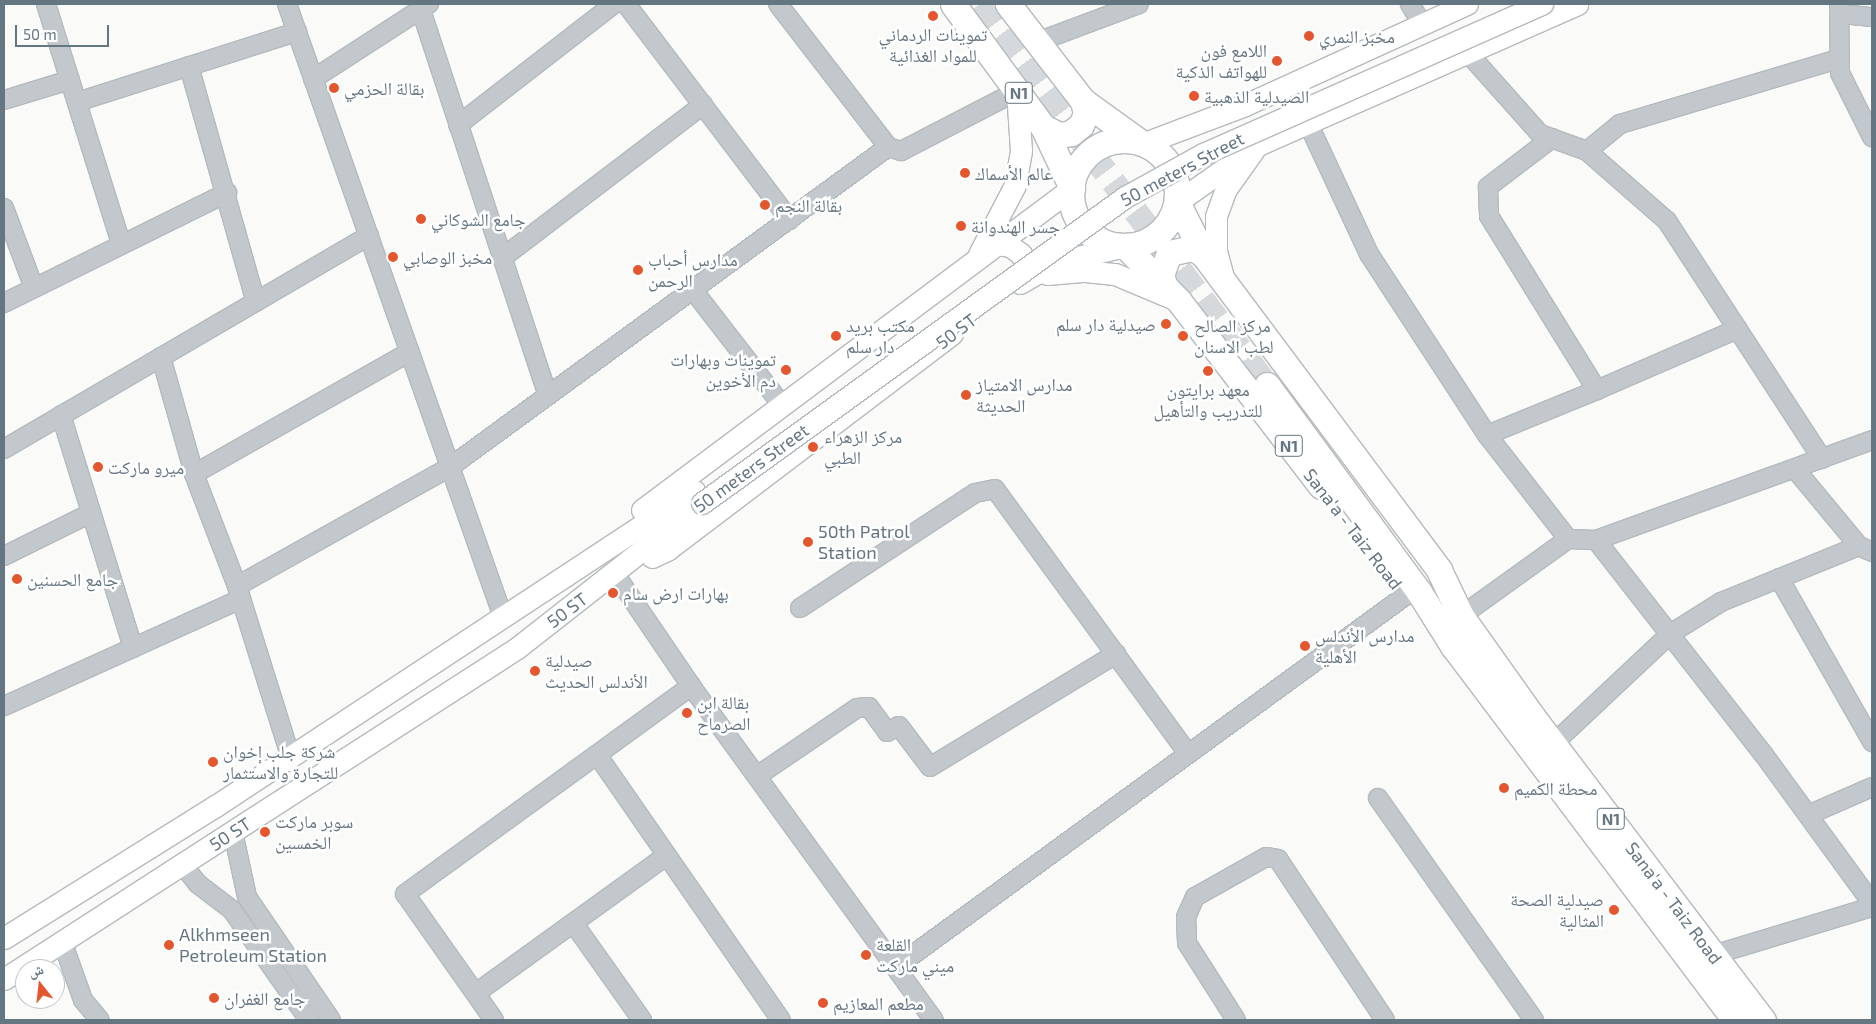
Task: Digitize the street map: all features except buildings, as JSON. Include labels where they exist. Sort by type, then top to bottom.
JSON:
[{"type":"highway","name":"N1","points":[[953,4],[1044,127],[1072,188]]},
{"type":"highway","name":"N1","points":[[1008,4],[1083,101],[1142,144]]},
{"type":"highway","points":[[1044,127],[1058,134],[1071,133],[1081,125],[1086,114],[1083,101]]},
{"type":"highway","points":[[1118,141],[1142,144],[1156,150],[1169,164],[1176,182],[1177,202],[1170,220],[1157,235],[1125,246],[1102,241],[1086,230],[1075,214],[1072,188],[1079,166],[1100,146],[1118,141]]},
{"type":"highway","name":"Sana'a - Taiz Road","points":[[1177,202],[1203,254],[1225,285],[1439,570],[1461,616],[1553,744],[1574,788],[1735,1020]]},
{"type":"highway","name":"Sana'a - Taiz Road","points":[[1125,246],[1172,294],[1405,596],[1453,646],[1574,788],[1713,955],[1763,1020]]},
{"type":"highway","points":[[1172,294],[1161,275],[1169,253],[1192,248],[1203,254]]},
{"type":"highway","name":"Sana'a - Taiz Road","points":[[1453,646],[1273,381],[1428,584],[1461,616]]},
{"type":"main road","points":[[1142,144],[1245,105],[1422,22],[1467,4]]},
{"type":"main road","name":"50 meters Street","points":[[615,574],[698,497],[1117,185],[1196,142],[1509,4]]},
{"type":"main road","name":"50 meters Street","points":[[600,553],[698,497],[1125,197],[1203,154],[1542,4]]},
{"type":"main road","points":[[1177,202],[1258,145],[1307,121],[1577,4]]},
{"type":"main road","points":[[977,258],[1015,185],[1021,151],[1018,91]]},
{"type":"main road","points":[[1245,105],[1243,123],[1258,145]]},
{"type":"main road","points":[[1225,285],[1216,251],[1216,216],[1226,189],[1258,145]]},
{"type":"main road","name":"50 ST","points":[[4,938],[214,808],[600,553],[640,512],[1072,188]]},
{"type":"main road","points":[[996,244],[1010,246],[1021,254],[1026,266],[1025,279],[1059,272],[1115,274],[1172,294]]},
{"type":"main road","name":"50 ST","points":[[4,979],[518,648],[615,574],[668,550],[1025,279],[1075,256],[1125,246]]},
{"type":"main road","points":[[214,808],[233,832]]},
{"type":"street","points":[[46,4],[121,244]]},
{"type":"street","points":[[287,4],[503,617]]},
{"type":"street","points":[[458,125],[614,4]]},
{"type":"street","points":[[626,4],[790,220]]},
{"type":"street","points":[[778,4],[888,147],[901,151],[1018,91]]},
{"type":"street","points":[[1040,45],[1048,38],[1139,4]]},
{"type":"street","points":[[1410,4],[1422,22]]},
{"type":"street","points":[[313,79],[425,7],[458,125],[547,394]]},
{"type":"street","points":[[1872,17],[1840,9],[1838,59],[1840,73],[1872,137]]},
{"type":"street","points":[[77,102],[297,32]]},
{"type":"street","points":[[1467,52],[1540,134],[1587,151],[1667,221],[1822,459]]},
{"type":"street","points":[[1587,151],[1620,124],[1838,59]]},
{"type":"street","points":[[189,66],[227,193],[256,302]]},
{"type":"street","points":[[4,100],[70,80]]},
{"type":"street","points":[[502,258],[703,105]]},
{"type":"street","points":[[1307,121],[1369,254],[1487,435],[1568,539]]},
{"type":"street","points":[[1552,138],[1488,187],[1488,216],[1597,390]]},
{"type":"street","points":[[4,706],[133,648],[239,593],[450,467],[547,394],[694,290],[888,147]]},
{"type":"street","points":[[4,303],[227,193]]},
{"type":"street","points":[[4,208],[34,288]]},
{"type":"street","points":[[4,449],[369,236]]},
{"type":"street","points":[[694,290],[782,405]]},
{"type":"street","points":[[1487,435],[1597,390],[1737,329]]},
{"type":"street","points":[[194,474],[410,352]]},
{"type":"street","points":[[161,357],[194,474],[239,593],[291,758]]},
{"type":"street","points":[[61,415],[133,648]]},
{"type":"street","points":[[1461,616],[1568,539],[1596,540],[1872,440]]},
{"type":"street","points":[[1553,744],[1670,634],[1720,602],[1779,578],[1865,549],[1795,469]]},
{"type":"street","points":[[800,608],[975,493],[995,488],[1188,754]]},
{"type":"street","points":[[4,556],[91,513]]},
{"type":"street","points":[[1596,540],[1808,815],[1872,905],[1713,955]]},
{"type":"street","points":[[615,574],[691,686],[934,1020]]},
{"type":"street","points":[[1779,578],[1872,742]]},
{"type":"street","points":[[896,967],[1405,596]]},
{"type":"street","points":[[756,776],[857,708],[869,707],[887,732],[899,726],[930,767],[1116,654]]},
{"type":"street","points":[[494,1020],[405,894],[598,756],[691,686]]},
{"type":"street","points":[[598,756],[781,1020]]},
{"type":"street","points":[[1808,815],[1872,787]]},
{"type":"street","points":[[1378,798],[1534,1020]]},
{"type":"street","points":[[233,832],[247,897],[331,1020]]},
{"type":"street","points":[[476,993],[666,856]]},
{"type":"street","points":[[1228,1018],[1187,943],[1186,917],[1195,897],[1210,885],[1266,857],[1278,859],[1385,1020]]},
{"type":"street","points":[[183,865],[198,884],[232,910],[309,1020]]},
{"type":"street","points":[[574,924],[642,1020]]},
{"type":"street","points":[[62,940],[83,1000],[100,1020]]},
{"type":"tunnel","points":[[979,4],[1267,385]]},
{"type":"place","name":"تموينات الردماني للمواد الغذائية","points":[[933,16]]},
{"type":"place","name":"مخبز النمري","points":[[1309,36]]},
{"type":"place","name":"اللامع فون للهواتف الذكية","points":[[1277,61]]},
{"type":"place","name":"بقالة الحزمي","points":[[334,88]]},
{"type":"place","name":"الصيدلية الذهبية","points":[[1194,96]]},
{"type":"place","name":"عالم الأسماك","points":[[965,173]]},
{"type":"place","name":"بقالة النجم","points":[[765,205]]},
{"type":"place","name":"جامع الشوكاني","points":[[421,219]]},
{"type":"place","name":"جسر الهندوانة","points":[[961,226]]},
{"type":"place","name":"مخبز الوصابي","points":[[393,257]]},
{"type":"place","name":"مدارس أحباب الرحمن","points":[[638,270]]},
{"type":"place","name":"صيدلية دار سلم","points":[[1166,324]]},
{"type":"place","name":"مكتب بريد دار سلم","points":[[836,336]]},
{"type":"place","name":"مركز الصالح لطب الاسنان","points":[[1183,336]]},
{"type":"place","name":"تموينات وبهارات دم الأخوين","points":[[786,370]]},
{"type":"place","name":"معهد برايتون للتدريب والتأهيل","points":[[1208,371]]},
{"type":"place","name":"مدارس الامتياز الحديثة","points":[[966,395]]},
{"type":"place","name":"مركز الزهراء الطبي","points":[[813,447]]},
{"type":"place","name":"ميرو ماركت","points":[[98,467]]},
{"type":"place","name":"50th Patrol Station","points":[[808,542]]},
{"type":"place","name":"جامع الحسنين","points":[[17,579]]},
{"type":"place","name":"بهارات ارض سام","points":[[613,593]]},
{"type":"place","name":"مدارس الأندلس الأهلية","points":[[1305,646]]},
{"type":"place","name":"صيدلية الأندلس الحديث","points":[[535,671]]},
{"type":"place","name":"بقالة ابن الصرماح","points":[[687,713]]},
{"type":"place","name":"شركة جلب إخوان للتجارة والاستثمار","points":[[213,762]]},
{"type":"place","name":"محطة الكميم","points":[[1504,788]]},
{"type":"place","name":"سوبر ماركت الخمسين","points":[[265,832]]},
{"type":"place","name":"صيدلية الصحة المثالية","points":[[1614,910]]},
{"type":"place","name":"Alkhmseen Petroleum Station","points":[[169,945]]},
{"type":"place","name":"القلعة ميني ماركت","points":[[866,955]]},
{"type":"place","name":"جامع الغفران","points":[[214,998]]},
{"type":"place","name":"مطعم المعازيم","points":[[823,1003]]}]
